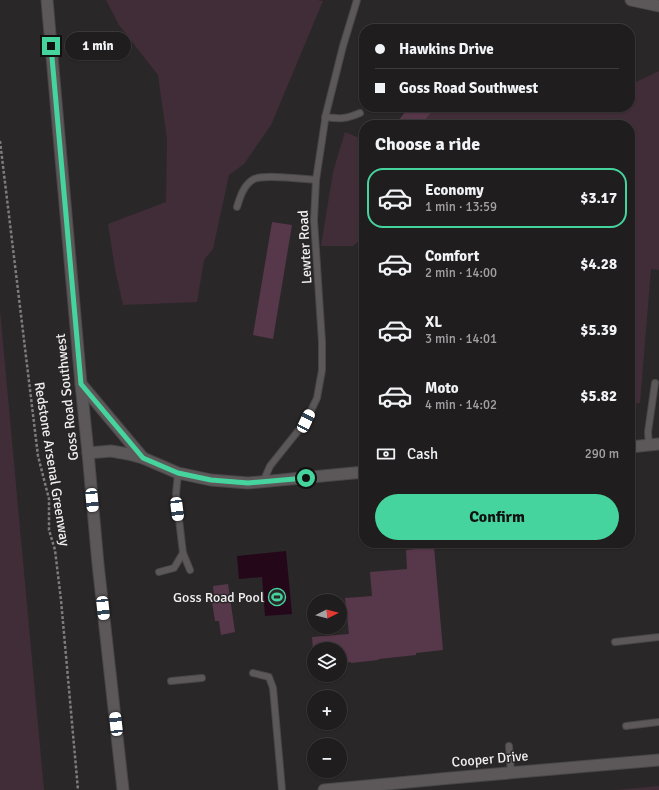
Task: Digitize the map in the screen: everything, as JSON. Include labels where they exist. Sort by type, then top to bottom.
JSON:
[{"type":"street","name":"Goss Road Southwest","points":[[47,0],[98,564],[123,790]]},
{"type":"street","points":[[630,0],[659,6]]},
{"type":"street","points":[[81,384],[143,458]]},
{"type":"street","points":[[635,447],[654,445]]},
{"type":"street","points":[[88,453],[111,450],[143,458],[178,473],[211,480],[248,483],[359,472]]},
{"type":"street","name":"Cooper Drive","points":[[324,790],[511,772],[659,760]]},
{"type":"lane","name":"Lewter Road","points":[[262,482],[270,466],[306,421],[316,398],[322,370],[322,342],[314,220],[316,180],[325,117],[343,46],[357,0]]},
{"type":"lane","points":[[325,117],[349,118],[360,113]]},
{"type":"lane","points":[[237,208],[241,194],[253,179],[263,176],[316,180]]},
{"type":"lane","points":[[654,445],[648,432],[655,383]]},
{"type":"lane","points":[[178,473],[176,494],[183,553],[190,570]]},
{"type":"lane","points":[[159,572],[174,568],[183,553]]},
{"type":"lane","points":[[615,642],[659,637]]},
{"type":"lane","points":[[253,673],[268,677],[273,688],[282,790]]},
{"type":"lane","points":[[171,681],[202,678]]},
{"type":"lane","points":[[626,726],[659,722]]},
{"type":"lane","points":[[509,746],[511,772]]},
{"type":"path","name":"Redstone Arsenal Greenway","points":[[0,141],[38,456],[49,499],[49,530],[56,557],[62,607],[78,790]]},
{"type":"shaded area","points":[[106,0],[323,1],[271,125],[244,164],[229,175],[213,249],[204,260],[197,302],[123,305],[115,269],[108,224],[166,202],[167,139],[158,75],[119,25]]},
{"type":"shaded area","points":[[659,71],[659,270],[651,269],[640,403],[635,404],[635,120],[425,120],[431,113],[450,112],[635,112],[635,83]]},
{"type":"shaded area","points":[[345,132],[359,138],[359,241],[353,246],[321,246],[333,172]]},
{"type":"shaded area","points":[[0,310],[44,790],[0,790]]},
{"type":"shaded area","name":"Goss Road Pool","points":[[286,551],[292,614],[265,616],[262,577],[239,579],[237,556]]},
{"type":"shaded area","points":[[659,786],[659,790],[617,790]]},
{"type":"building","points":[[405,112],[432,112],[425,120],[399,120]]},
{"type":"building","points":[[272,222],[292,225],[273,339],[253,335]]},
{"type":"building","points":[[434,548],[443,650],[351,663],[347,662],[347,642],[312,642],[312,637],[349,634],[347,598],[372,596],[370,572],[407,569],[406,550]]},
{"type":"building","points":[[228,584],[235,632],[221,635],[219,621],[215,621],[211,596],[214,595],[213,586]]},
{"type":"place","name":"Goss Road Pool","points":[[277,597]]},
{"type":"route","points":[[51,46],[81,384],[143,458],[178,473],[211,480],[248,483],[306,478]]}]
